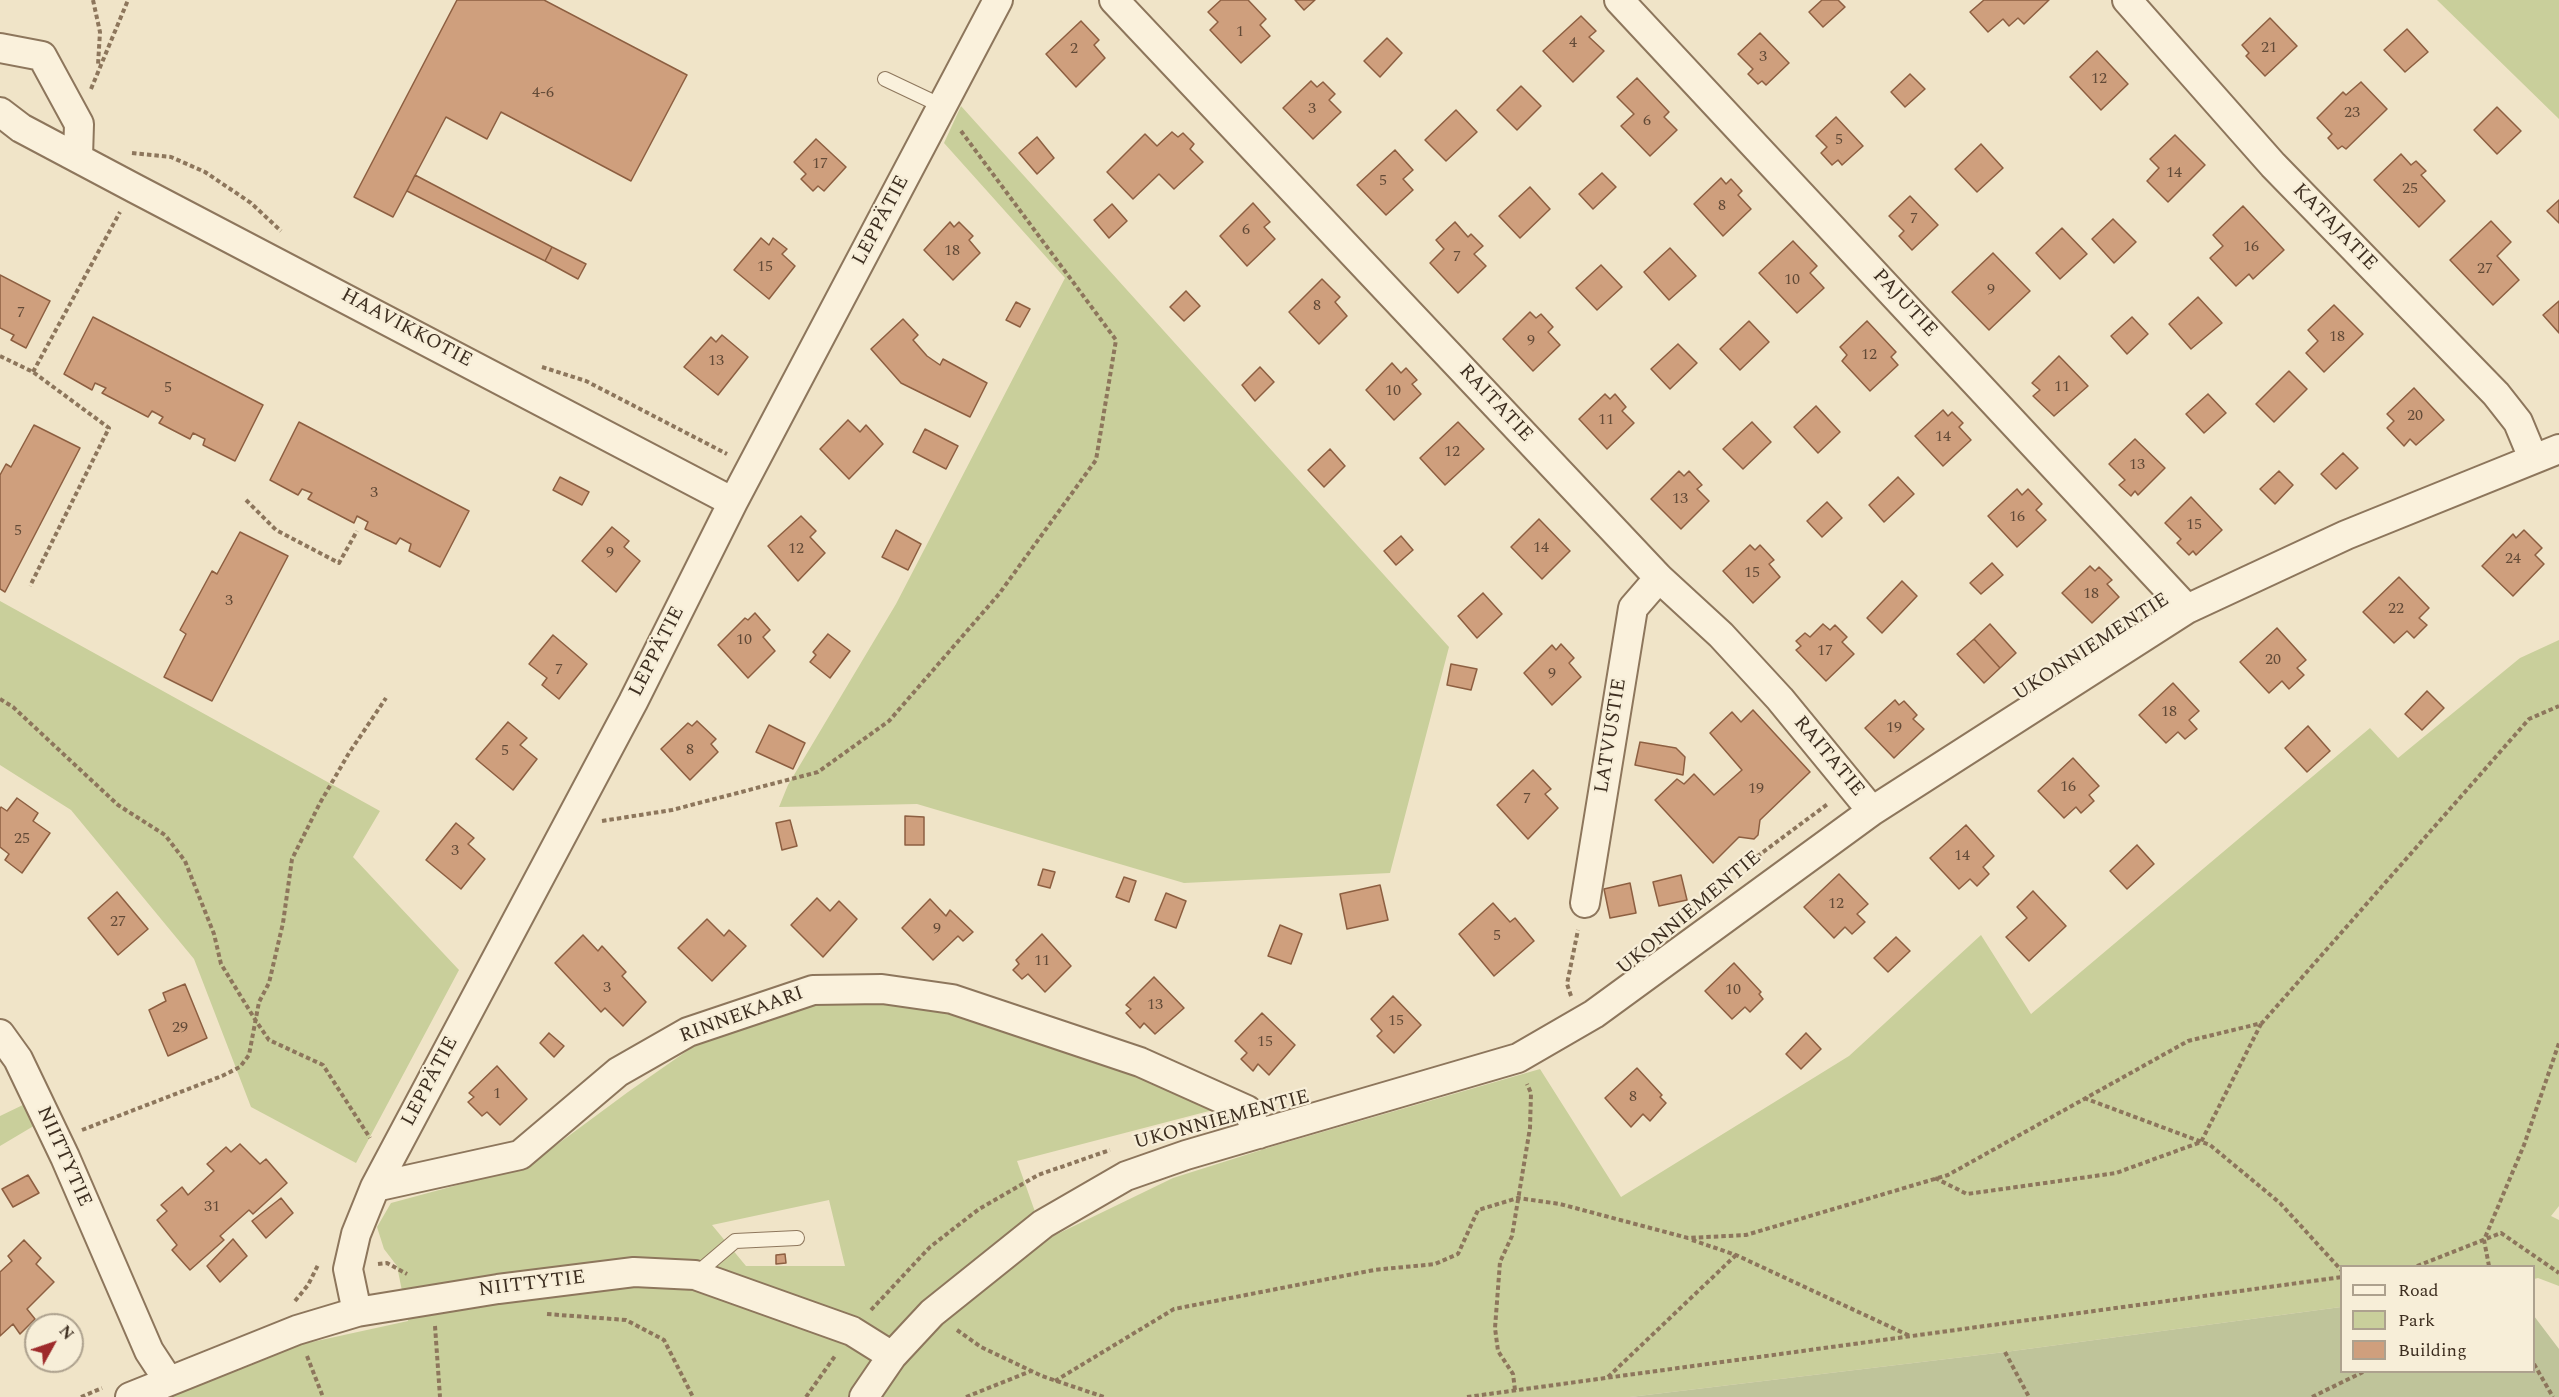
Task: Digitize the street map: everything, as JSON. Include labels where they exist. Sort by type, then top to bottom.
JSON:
[{"type":"street","name":"LEPPÄTIE","points":[[357,1312],[348,1269],[356,1234],[375,1187],[627,712],[733,502],[998,0]]},
{"type":"street","name":"RAITATIE","points":[[1114,0],[1659,578],[1721,635],[1780,699],[1872,811]]},
{"type":"street","name":"PAJUTIE","points":[[1619,0],[2187,609]]},
{"type":"street","name":"KATAJATIE","points":[[2127,0],[2273,165],[2496,394],[2546,454]]},
{"type":"street","points":[[0,48],[42,56],[80,124],[78,158]]},
{"type":"street","name":"HAAVIKKOTIE","points":[[0,112],[21,128],[733,502]]},
{"type":"street","name":"UKONNIEMENTIE","points":[[864,1397],[892,1356],[932,1313],[1043,1224],[1126,1176],[1186,1155],[1518,1058],[1594,1014],[1872,811],[2187,609],[2346,535],[2546,454]]},
{"type":"street","name":"LATVUSTIE","points":[[1585,903],[1633,608],[1659,578]]},
{"type":"street","name":"RINNEKAARI","points":[[375,1187],[520,1155],[618,1072],[678,1038],[813,990],[882,989],[952,999],[1140,1062],[1247,1110],[1258,1134]]},
{"type":"street","name":"NIITTYTIE","points":[[0,1034],[18,1059],[57,1140],[149,1351],[168,1380]]},
{"type":"street","name":"NIITTYTIE","points":[[130,1397],[297,1330],[357,1312],[634,1272],[695,1275],[852,1330],[892,1356]]},
{"type":"lane","points":[[885,79],[942,106]]},
{"type":"lane","points":[[695,1275],[735,1241],[797,1238]]},
{"type":"path","points":[[93,0],[100,32],[98,67]]},
{"type":"path","points":[[80,124],[98,67],[128,0]]},
{"type":"path","points":[[598,821],[672,810],[818,772],[889,721],[999,594],[1096,460],[1116,340],[942,106]]},
{"type":"path","points":[[129,153],[171,158],[205,172],[251,202],[283,233]]},
{"type":"path","points":[[33,372],[134,188]]},
{"type":"path","points":[[0,356],[33,372],[109,428],[30,586]]},
{"type":"path","points":[[532,364],[586,381],[733,458]]},
{"type":"path","points":[[246,500],[276,530],[339,563],[357,531]]},
{"type":"path","points":[[57,1140],[240,1067],[249,1055],[259,1002],[269,983],[283,923],[292,859],[337,773],[386,698]]},
{"type":"path","points":[[0,699],[13,707],[118,805],[165,835],[185,861],[214,934],[221,964],[268,1040],[323,1065],[371,1139]]},
{"type":"path","points":[[1934,1178],[1967,1194],[2116,1173],[2201,1142],[2262,1023],[2529,719],[2559,706]]},
{"type":"path","name":"UKONNIEMENTIE","points":[[1748,865],[1780,838],[1853,786]]},
{"type":"path","points":[[1574,1003],[1567,984],[1585,903]]},
{"type":"path","points":[[1688,1238],[1746,1235],[1948,1175],[2188,1041],[2262,1023]]},
{"type":"path","points":[[2489,1265],[2484,1240],[2524,1145],[2559,1043]]},
{"type":"path","points":[[1515,1390],[1513,1374],[1498,1351],[1495,1328],[1500,1262],[1512,1236],[1530,1128],[1531,1093],[1518,1058]]},
{"type":"path","points":[[2083,1098],[2210,1146],[2280,1203],[2340,1269]]},
{"type":"path","name":"UKONNIEMENTIE","points":[[806,1397],[852,1330],[930,1247],[979,1209],[1038,1175],[1118,1149]]},
{"type":"path","points":[[1055,1381],[1174,1310],[1374,1270],[1435,1264],[1458,1254],[1478,1210],[1518,1198],[1560,1204],[1688,1238],[1736,1255],[1911,1336]]},
{"type":"path","points":[[2420,1265],[2501,1233],[2559,1273]]},
{"type":"path","points":[[1607,1378],[1736,1255]]},
{"type":"path","points":[[318,1266],[348,1269],[387,1263],[417,1281],[433,1280],[435,1347],[440,1397]]},
{"type":"path","points":[[1467,1397],[2340,1277]]},
{"type":"path","points":[[535,1313],[626,1320],[664,1340],[693,1397]]},
{"type":"path","points":[[932,1313],[981,1347],[1055,1381],[1104,1397]]},
{"type":"path","points":[[297,1330],[323,1397]]},
{"type":"path","points":[[2005,1352],[2029,1397]]},
{"type":"path","points":[[2535,1366],[2553,1397]]},
{"type":"path","points":[[966,1397],[1031,1371]]},
{"type":"path","points":[[2312,1397],[2358,1373]]},
{"type":"green space","points":[[2437,0],[2559,0],[2559,119]]},
{"type":"green space","points":[[961,106],[1449,647],[1390,873],[1184,883],[917,804],[779,807],[788,785],[896,604],[1065,278],[944,143]]},
{"type":"green space","points":[[0,601],[380,811],[353,857],[459,970],[356,1163],[251,1107],[194,959],[71,810],[0,765]]},
{"type":"green space","points":[[2559,640],[2559,1206],[2551,1216],[2559,1220],[2559,1286],[2535,1279],[2535,1265],[2340,1265],[2340,1307],[2005,1352],[1630,1397],[171,1397],[289,1347],[408,1321],[397,1266],[384,1249],[377,1227],[391,1203],[528,1166],[694,1046],[816,1004],[880,1003],[949,1014],[1135,1074],[1213,1110],[1017,1161],[1045,1240],[1173,1178],[1274,1146],[1540,1069],[1621,1197],[1849,1056],[1981,935],[2031,1014],[2370,728],[2398,758],[2520,658]],"holes":[[[829,1200],[845,1266],[746,1266],[712,1225]]]},
{"type":"green space","points":[[27,1103],[37,1124],[0,1146],[0,1116]]},
{"type":"green space","points":[[2340,1307],[2340,1373],[2535,1373],[2535,1317],[2559,1349],[2559,1397],[1630,1397],[2005,1352]]},
{"type":"building","points":[[457,0],[544,0],[687,75],[631,181],[501,112],[487,139],[446,117],[393,217],[354,197]]},
{"type":"building","points":[[1221,0],[1248,0],[1266,19],[1260,25],[1270,36],[1241,63],[1210,30],[1218,22],[1208,12]]},
{"type":"building","points":[[1295,0],[1315,0],[1304,10]]},
{"type":"building","points":[[1822,0],[1838,0],[1845,7],[1823,27],[1809,12]]},
{"type":"building","points":[[1984,0],[2049,0],[2024,24],[2018,18],[2009,26],[2003,19],[1988,32],[1970,12]]},
{"type":"building","points":[[1581,16],[1596,31],[1589,37],[1604,51],[1573,82],[1543,51]]},
{"type":"building","points":[[2270,18],[2297,46],[2265,76],[2246,56],[2249,53],[2242,45]]},
{"type":"building","points":[[1081,21],[1099,40],[1094,45],[1105,58],[1076,87],[1046,54]]},
{"type":"building","points":[[2407,29],[2428,52],[2405,72],[2384,50]]},
{"type":"building","points":[[1760,33],[1789,63],[1766,85],[1762,81],[1758,84],[1748,74],[1753,69],[1738,54]]},
{"type":"building","points":[[1387,38],[1402,53],[1380,77],[1364,61]]},
{"type":"building","points":[[2097,51],[2128,84],[2101,110],[2070,77]]},
{"type":"building","points":[[1910,74],[1925,89],[1905,107],[1891,92]]},
{"type":"building","points":[[1637,78],[1669,112],[1664,117],[1677,130],[1650,156],[1621,126],[1634,114],[1617,97]]},
{"type":"building","points":[[1311,81],[1317,87],[1323,82],[1335,94],[1329,100],[1341,112],[1313,139],[1283,108]]},
{"type":"building","points":[[2361,82],[2387,109],[2346,149],[2342,146],[2338,149],[2328,138],[2332,134],[2317,118],[2343,92],[2346,95]]},
{"type":"building","points":[[1521,86],[1541,106],[1517,130],[1497,110]]},
{"type":"building","points":[[2497,107],[2521,131],[2497,154],[2474,130]]},
{"type":"building","points":[[1456,110],[1477,132],[1446,161],[1425,140]]},
{"type":"building","points":[[1836,117],[1863,146],[1842,165],[1838,160],[1832,165],[1821,153],[1827,147],[1816,136]]},
{"type":"building","points":[[1172,132],[1178,137],[1183,133],[1194,144],[1190,149],[1203,162],[1174,189],[1159,174],[1133,199],[1107,172],[1145,134],[1157,146]]},
{"type":"building","points":[[2175,135],[2205,165],[2168,202],[2147,181],[2159,168],[2150,159]]},
{"type":"building","points":[[1037,137],[1054,158],[1037,174],[1019,153]]},
{"type":"building","points":[[816,139],[846,167],[824,191],[818,186],[813,191],[801,179],[806,174],[794,162]]},
{"type":"building","points":[[1981,144],[2003,168],[1977,192],[1955,169]]},
{"type":"building","points":[[1395,150],[1413,170],[1403,179],[1413,190],[1386,215],[1357,185]]},
{"type":"building","points":[[2401,154],[2411,165],[2416,161],[2426,171],[2421,175],[2445,201],[2419,227],[2374,180]]},
{"type":"building","points":[[1602,173],[1616,187],[1593,209],[1579,194]]},
{"type":"building","points":[[415,175],[552,247],[545,261],[407,191]]},
{"type":"building","points":[[1721,178],[1726,184],[1731,179],[1742,191],[1738,195],[1751,209],[1723,236],[1694,204]]},
{"type":"building","points":[[1530,187],[1550,209],[1520,238],[1499,216]]},
{"type":"building","points":[[1910,196],[1938,225],[1912,250],[1899,236],[1904,231],[1889,216]]},
{"type":"building","points":[[2559,200],[2559,223],[2547,211]]},
{"type":"building","points":[[1253,203],[1270,222],[1264,227],[1275,239],[1247,266],[1220,236]]},
{"type":"building","points":[[1112,204],[1127,221],[1109,238],[1094,220]]},
{"type":"building","points":[[2243,206],[2284,250],[2253,279],[2249,274],[2236,286],[2210,258],[2223,246],[2213,235]]},
{"type":"building","points":[[2113,219],[2136,242],[2114,263],[2092,239]]},
{"type":"building","points":[[2491,221],[2511,242],[2497,256],[2519,280],[2493,305],[2450,260]]},
{"type":"building","points":[[950,222],[954,227],[959,222],[973,236],[969,240],[980,253],[953,280],[924,250]]},
{"type":"building","points":[[1455,222],[1468,237],[1471,234],[1483,246],[1474,254],[1486,266],[1458,293],[1430,263],[1444,249],[1436,240]]},
{"type":"building","points":[[2062,228],[2087,254],[2060,279],[2036,253]]},
{"type":"building","points":[[761,238],[769,245],[773,238],[787,249],[782,254],[795,266],[769,299],[734,270]]},
{"type":"building","points":[[1793,241],[1817,266],[1810,273],[1824,288],[1797,313],[1759,273]]},
{"type":"building","points":[[552,247],[586,264],[578,279],[545,261]]},
{"type":"building","points":[[1670,248],[1696,276],[1669,300],[1644,272]]},
{"type":"building","points":[[1993,253],[2030,291],[1989,330],[1952,292]]},
{"type":"building","points":[[1601,265],[1622,287],[1597,310],[1576,288]]},
{"type":"building","points":[[0,275],[50,301],[26,348],[11,340],[14,335],[0,328]]},
{"type":"building","points":[[1322,279],[1340,297],[1335,302],[1347,316],[1319,344],[1289,312]]},
{"type":"building","points":[[1186,291],[1200,306],[1184,321],[1170,307]]},
{"type":"building","points":[[2198,297],[2222,323],[2191,349],[2169,324]]},
{"type":"building","points":[[2559,301],[2559,333],[2543,315]]},
{"type":"building","points":[[1016,302],[1030,309],[1020,327],[1006,320]]},
{"type":"building","points":[[2334,305],[2363,334],[2324,372],[2306,353],[2318,341],[2308,330]]},
{"type":"building","points":[[1530,312],[1536,318],[1541,314],[1553,327],[1548,332],[1560,345],[1533,371],[1503,339]]},
{"type":"building","points":[[93,317],[263,405],[235,461],[203,445],[205,439],[193,433],[190,439],[159,423],[163,417],[152,411],[148,417],[102,393],[106,388],[95,383],[92,390],[64,374]]},
{"type":"building","points":[[2132,317],[2148,334],[2127,354],[2111,336]]},
{"type":"building","points":[[903,319],[918,335],[913,340],[927,356],[940,365],[943,359],[987,383],[970,417],[901,383],[871,349]]},
{"type":"building","points":[[1749,321],[1769,342],[1740,370],[1720,349]]},
{"type":"building","points":[[1867,321],[1896,352],[1891,357],[1898,365],[1870,391],[1842,361],[1847,355],[1840,347]]},
{"type":"building","points":[[722,335],[748,357],[718,395],[684,367],[711,337],[716,342]]},
{"type":"building","points":[[1678,344],[1697,363],[1670,389],[1651,369]]},
{"type":"building","points":[[2059,356],[2088,386],[2054,416],[2033,396],[2040,390],[2032,383]]},
{"type":"building","points":[[1392,363],[1401,373],[1406,368],[1417,380],[1412,384],[1421,394],[1394,420],[1366,390]]},
{"type":"building","points":[[1260,367],[1274,382],[1255,401],[1242,385]]},
{"type":"building","points":[[2289,371],[2307,389],[2274,422],[2256,404]]},
{"type":"building","points":[[2414,388],[2444,420],[2416,445],[2410,439],[2404,446],[2387,428],[2394,421],[2387,414]]},
{"type":"building","points":[[1605,394],[1610,399],[1615,394],[1626,407],[1622,411],[1634,423],[1607,449],[1579,419]]},
{"type":"building","points":[[2208,394],[2226,413],[2204,433],[2186,414]]},
{"type":"building","points":[[1816,406],[1840,432],[1818,453],[1794,427]]},
{"type":"building","points":[[1943,410],[1948,416],[1952,412],[1963,423],[1959,427],[1971,440],[1943,466],[1915,436]]},
{"type":"building","points":[[848,420],[860,432],[866,425],[883,444],[849,479],[820,449]]},
{"type":"building","points":[[299,422],[469,511],[440,567],[409,551],[411,544],[400,538],[396,544],[365,529],[368,522],[357,516],[354,523],[308,499],[312,493],[302,489],[298,495],[270,480]]},
{"type":"building","points":[[1458,422],[1484,449],[1445,485],[1420,458]]},
{"type":"building","points":[[1752,422],[1771,442],[1743,469],[1723,449]]},
{"type":"building","points":[[34,425],[80,448],[5,592],[0,589],[0,475],[6,464],[11,467]]},
{"type":"building","points":[[925,429],[958,446],[946,469],[913,452]]},
{"type":"building","points":[[2135,439],[2165,468],[2138,495],[2135,491],[2131,496],[2119,485],[2125,480],[2109,464]]},
{"type":"building","points":[[1330,449],[1345,466],[1324,487],[1308,470]]},
{"type":"building","points":[[2343,453],[2358,468],[2336,489],[2321,474]]},
{"type":"building","points":[[1679,471],[1684,476],[1689,471],[1702,485],[1697,489],[1709,501],[1681,529],[1651,499]]},
{"type":"building","points":[[2279,471],[2293,485],[2275,504],[2260,489]]},
{"type":"building","points":[[560,477],[589,492],[582,505],[553,490]]},
{"type":"building","points":[[1898,477],[1914,494],[1884,522],[1869,505]]},
{"type":"building","points":[[2017,489],[2022,495],[2028,489],[2042,504],[2036,510],[2046,520],[2017,547],[1988,516]]},
{"type":"building","points":[[2191,497],[2222,530],[2196,555],[2193,551],[2189,555],[2177,543],[2181,539],[2165,523]]},
{"type":"building","points":[[1827,502],[1842,518],[1822,537],[1807,521]]},
{"type":"building","points":[[801,516],[816,531],[810,537],[825,553],[798,581],[768,546]]},
{"type":"building","points":[[1539,519],[1570,551],[1542,579],[1511,547]]},
{"type":"building","points":[[612,527],[629,541],[624,547],[640,561],[616,592],[582,561]]},
{"type":"building","points":[[896,530],[921,544],[908,570],[882,557]]},
{"type":"building","points":[[2524,530],[2542,548],[2535,555],[2544,564],[2513,596],[2482,566],[2513,534],[2516,538]]},
{"type":"building","points":[[240,532],[288,556],[212,701],[164,677],[186,634],[180,630],[212,571],[217,574]]},
{"type":"building","points":[[1401,536],[1413,550],[1396,565],[1384,551]]},
{"type":"building","points":[[1750,545],[1755,550],[1760,545],[1774,560],[1769,564],[1780,577],[1753,603],[1723,571]]},
{"type":"building","points":[[1992,563],[2003,575],[1981,594],[1970,583]]},
{"type":"building","points":[[2090,566],[2095,571],[2099,567],[2112,580],[2107,584],[2119,597],[2092,623],[2062,593]]},
{"type":"building","points":[[2399,577],[2429,608],[2419,618],[2427,625],[2414,638],[2407,631],[2394,643],[2363,612]]},
{"type":"building","points":[[1902,581],[1917,596],[1882,633],[1867,618]]},
{"type":"building","points":[[1483,593],[1502,614],[1477,638],[1458,616]]},
{"type":"building","points":[[755,613],[770,630],[763,637],[775,651],[748,678],[718,645],[745,618],[748,620]]},
{"type":"building","points":[[1823,624],[1830,630],[1835,625],[1847,637],[1842,642],[1854,654],[1826,681],[1796,650],[1801,646],[1796,641],[1805,633],[1810,637]]},
{"type":"building","points":[[1990,624],[2016,653],[2000,668],[1974,639]]},
{"type":"building","points":[[2277,628],[2306,660],[2297,668],[2304,675],[2289,689],[2282,681],[2269,693],[2240,662]]},
{"type":"building","points":[[828,634],[850,651],[830,678],[810,662],[816,655],[813,652]]},
{"type":"building","points":[[553,635],[587,664],[559,699],[542,685],[547,678],[529,664]]},
{"type":"building","points":[[1974,639],[2000,668],[1984,683],[1957,654]]},
{"type":"building","points":[[1561,644],[1574,658],[1569,663],[1581,677],[1552,705],[1524,673],[1552,645],[1556,650]]},
{"type":"building","points":[[1451,664],[1477,669],[1471,690],[1447,685]]},
{"type":"building","points":[[2173,683],[2199,711],[2189,720],[2197,729],[2185,739],[2178,732],[2166,743],[2139,715]]},
{"type":"building","points":[[2427,691],[2444,708],[2422,730],[2405,714]]},
{"type":"building","points":[[1895,700],[1899,705],[1904,701],[1917,715],[1913,719],[1924,729],[1894,758],[1865,728]]},
{"type":"building","points":[[1753,710],[1810,772],[1760,820],[1758,835],[1754,839],[1739,837],[1713,863],[1655,800],[1677,779],[1684,784],[1694,774],[1714,795],[1742,770],[1710,733],[1732,712],[1741,722]]},
{"type":"building","points":[[697,721],[716,739],[711,744],[718,752],[690,780],[661,749],[688,723],[692,726]]},
{"type":"building","points":[[508,722],[527,738],[520,745],[537,759],[513,790],[476,759]]},
{"type":"building","points":[[769,725],[805,743],[793,769],[756,752]]},
{"type":"building","points":[[2308,726],[2330,751],[2307,772],[2285,748]]},
{"type":"building","points":[[1640,742],[1676,748],[1685,757],[1683,775],[1635,765]]},
{"type":"building","points":[[2073,758],[2099,786],[2089,795],[2094,801],[2081,813],[2076,807],[2064,818],[2038,791]]},
{"type":"building","points":[[1533,770],[1551,789],[1545,794],[1558,808],[1528,839],[1497,805]]},
{"type":"building","points":[[17,798],[38,813],[33,821],[50,833],[22,873],[5,860],[9,854],[0,847],[0,809],[1,807],[7,811]]},
{"type":"building","points":[[905,816],[924,817],[924,845],[905,845]]},
{"type":"building","points":[[790,820],[797,846],[782,850],[776,823]]},
{"type":"building","points":[[456,823],[474,838],[468,844],[485,859],[461,889],[426,860]]},
{"type":"building","points":[[1966,825],[1994,856],[1983,867],[1989,874],[1977,886],[1970,879],[1959,889],[1930,858]]},
{"type":"building","points":[[2137,845],[2154,864],[2127,889],[2110,871]]},
{"type":"building","points":[[1043,869],[1055,872],[1050,888],[1038,885]]},
{"type":"building","points":[[1839,874],[1868,904],[1857,914],[1865,922],[1852,934],[1845,927],[1834,938],[1804,907]]},
{"type":"building","points":[[1681,875],[1687,900],[1659,906],[1653,882]]},
{"type":"building","points":[[1124,877],[1136,881],[1129,902],[1116,897]]},
{"type":"building","points":[[1630,883],[1636,913],[1610,918],[1604,889]]},
{"type":"building","points":[[1380,885],[1388,920],[1347,929],[1340,894]]},
{"type":"building","points":[[2033,891],[2066,926],[2029,961],[2006,937],[2027,918],[2017,907]]},
{"type":"building","points":[[117,892],[148,929],[118,955],[88,918]]},
{"type":"building","points":[[1166,893],[1186,901],[1176,928],[1155,920]]},
{"type":"building","points":[[817,898],[830,911],[839,901],[857,919],[823,957],[791,925]]},
{"type":"building","points":[[930,899],[946,916],[950,910],[973,932],[963,941],[958,936],[933,960],[902,928]]},
{"type":"building","points":[[1493,903],[1510,922],[1515,918],[1534,941],[1494,976],[1459,934]]},
{"type":"building","points":[[707,919],[724,936],[729,930],[746,946],[712,981],[678,948]]},
{"type":"building","points":[[1280,925],[1302,934],[1291,964],[1268,956]]},
{"type":"building","points":[[1042,934],[1071,966],[1045,992],[1028,974],[1022,979],[1013,970],[1019,964],[1016,960]]},
{"type":"building","points":[[583,935],[598,951],[602,946],[626,972],[622,976],[646,1002],[623,1026],[605,1008],[601,1012],[555,963]]},
{"type":"building","points":[[1896,937],[1910,951],[1888,972],[1874,958]]},
{"type":"building","points":[[1734,963],[1761,992],[1759,994],[1763,999],[1750,1012],[1745,1007],[1732,1019],[1705,991]]},
{"type":"building","points":[[1154,977],[1184,1008],[1155,1034],[1144,1023],[1140,1028],[1126,1013],[1131,1009],[1126,1005]]},
{"type":"building","points":[[185,984],[207,1038],[168,1056],[149,1010],[166,1001],[163,993]]},
{"type":"building","points":[[1393,996],[1421,1025],[1394,1053],[1377,1036],[1382,1031],[1371,1019]]},
{"type":"building","points":[[1262,1013],[1295,1045],[1269,1075],[1258,1064],[1253,1071],[1241,1059],[1247,1053],[1235,1041]]},
{"type":"building","points":[[549,1033],[564,1046],[554,1057],[540,1043]]},
{"type":"building","points":[[1806,1033],[1821,1049],[1801,1069],[1786,1054]]},
{"type":"building","points":[[497,1066],[527,1099],[500,1125],[487,1112],[482,1116],[468,1102],[474,1097],[469,1093]]},
{"type":"building","points":[[1637,1068],[1662,1095],[1660,1097],[1666,1103],[1650,1121],[1643,1114],[1631,1127],[1605,1098]]},
{"type":"building","points":[[240,1144],[260,1164],[266,1159],[287,1183],[253,1214],[249,1210],[220,1236],[224,1240],[190,1270],[172,1250],[177,1245],[157,1220],[167,1211],[161,1205],[182,1187],[188,1195],[214,1171],[207,1164],[226,1147],[231,1152]]},
{"type":"building","points":[[28,1175],[39,1193],[13,1207],[2,1189]]},
{"type":"building","points":[[281,1198],[293,1213],[266,1238],[252,1221]]},
{"type":"building","points":[[233,1239],[247,1256],[220,1282],[207,1266]]},
{"type":"building","points":[[24,1240],[41,1258],[36,1264],[54,1282],[27,1309],[30,1313],[24,1313],[24,1330],[20,1334],[13,1324],[0,1336],[0,1272],[12,1261],[8,1256]]},
{"type":"building","points":[[785,1254],[786,1263],[776,1264],[776,1255]]}]
